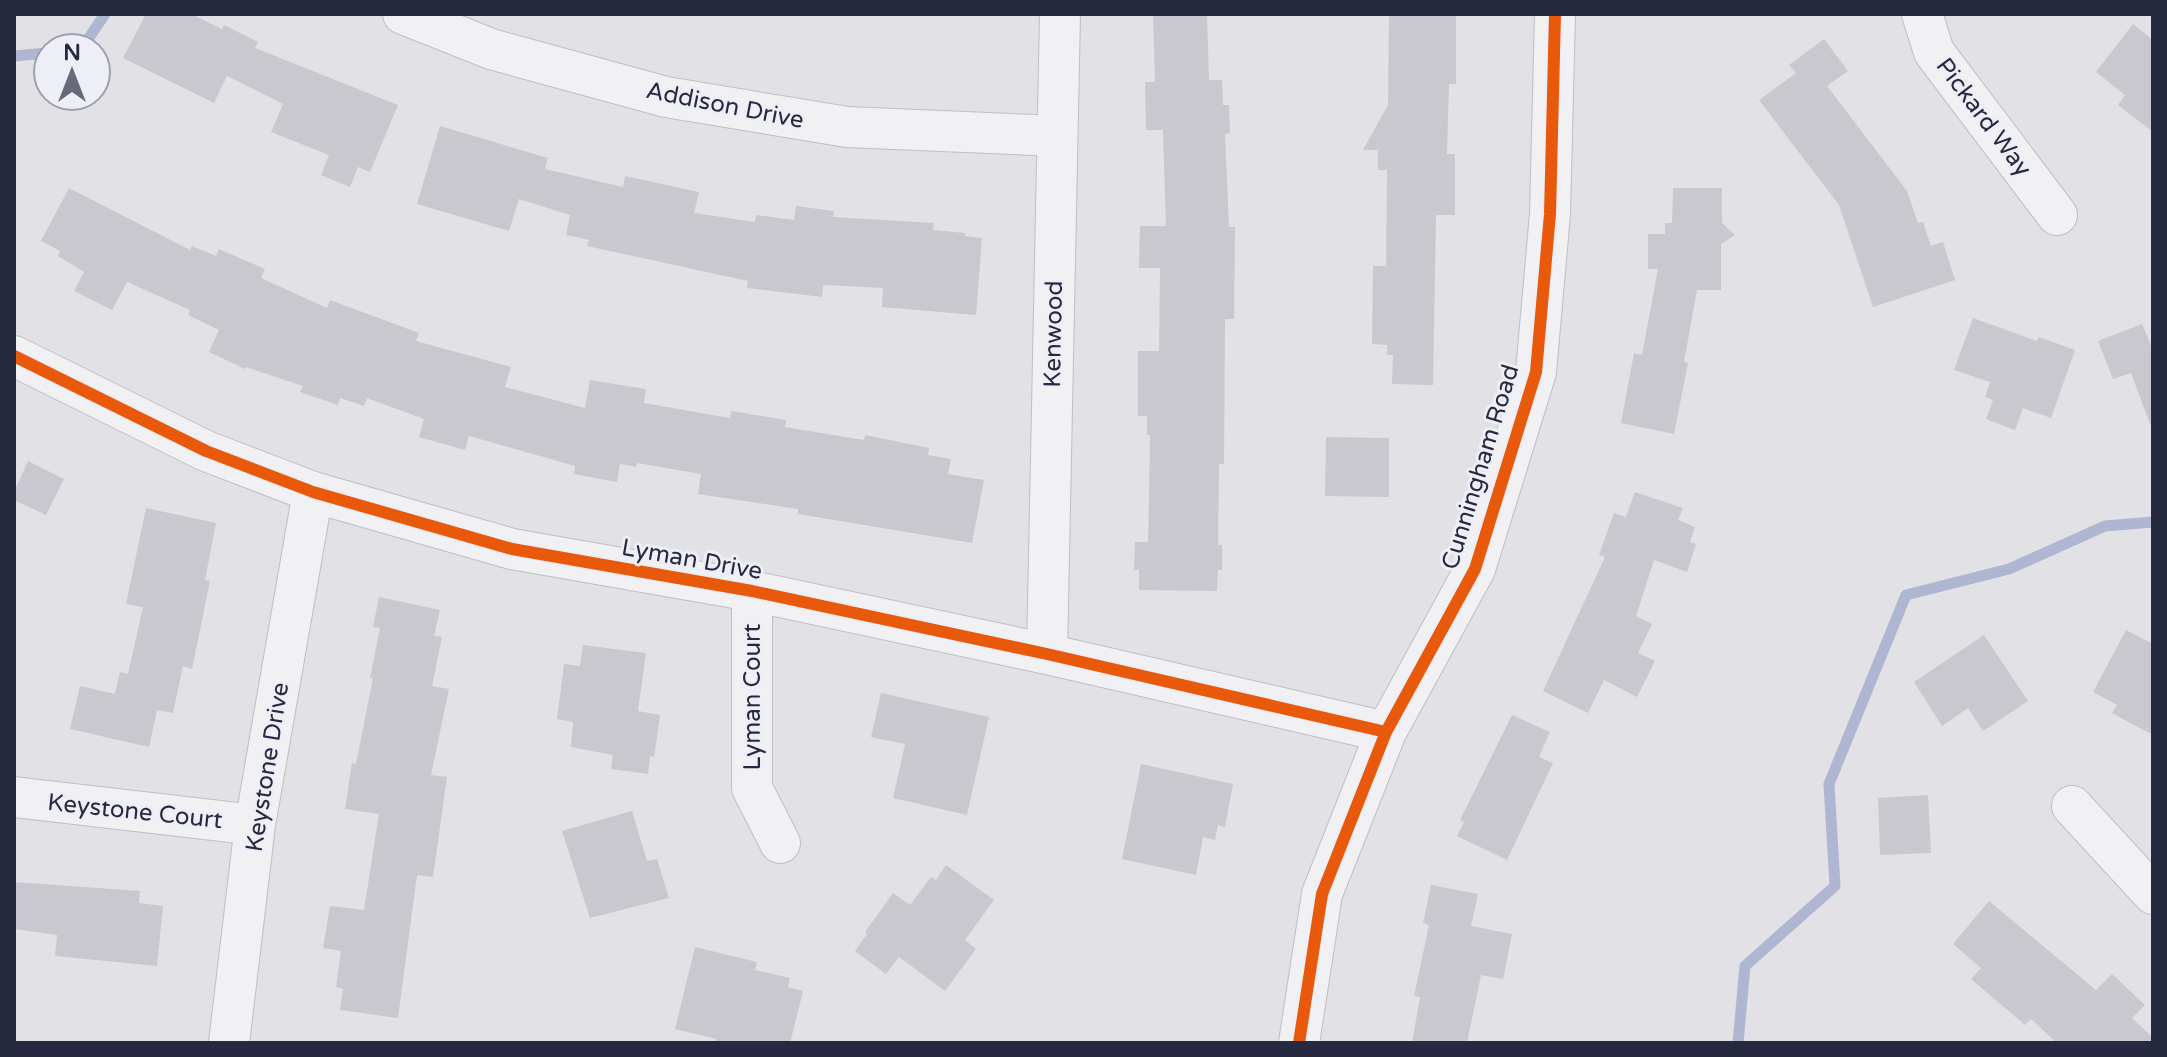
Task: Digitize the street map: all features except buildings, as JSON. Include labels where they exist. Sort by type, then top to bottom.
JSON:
[{"type":"street","name":"Addison Drive","points":[[403,14],[491,49],[666,97],[847,127],[1057,136]]},
{"type":"street","name":"Kenwood","points":[[1047,654],[1060,14]]},
{"type":"street","name":"Cunningham Road","points":[[1299,1043],[1322,894],[1386,732],[1475,569],[1536,372],[1550,214],[1555,14]]},
{"type":"street","name":"Pickard Way","points":[[1922,14],[1934,52],[2057,215]]},
{"type":"street","name":"Lyman Drive","points":[[14,356],[206,451],[313,492],[512,549],[752,591],[1047,654],[1386,732]]},
{"type":"street","name":"Keystone Drive","points":[[229,1043],[255,825],[313,492]]},
{"type":"street","name":"Lyman Court","points":[[752,591],[752,788],[780,843]]},
{"type":"street","name":"Keystone Court","points":[[14,797],[255,825]]},
{"type":"street","points":[[2072,806],[2153,894]]},
{"type":"waterway","points":[[93,32],[105,14]]},
{"type":"waterway","points":[[14,56],[32,54]]},
{"type":"waterway","points":[[1738,1043],[1745,966],[1835,886],[1829,784],[1906,595],[2009,569],[2105,526],[2153,522]]},
{"type":"cycle path","points":[[1299,1043],[1322,894],[1386,732],[1475,569],[1536,372],[1550,214],[1555,14]]},
{"type":"cycle path","points":[[14,356],[206,451],[313,492],[512,549],[752,591],[1047,654],[1386,732]]}]
